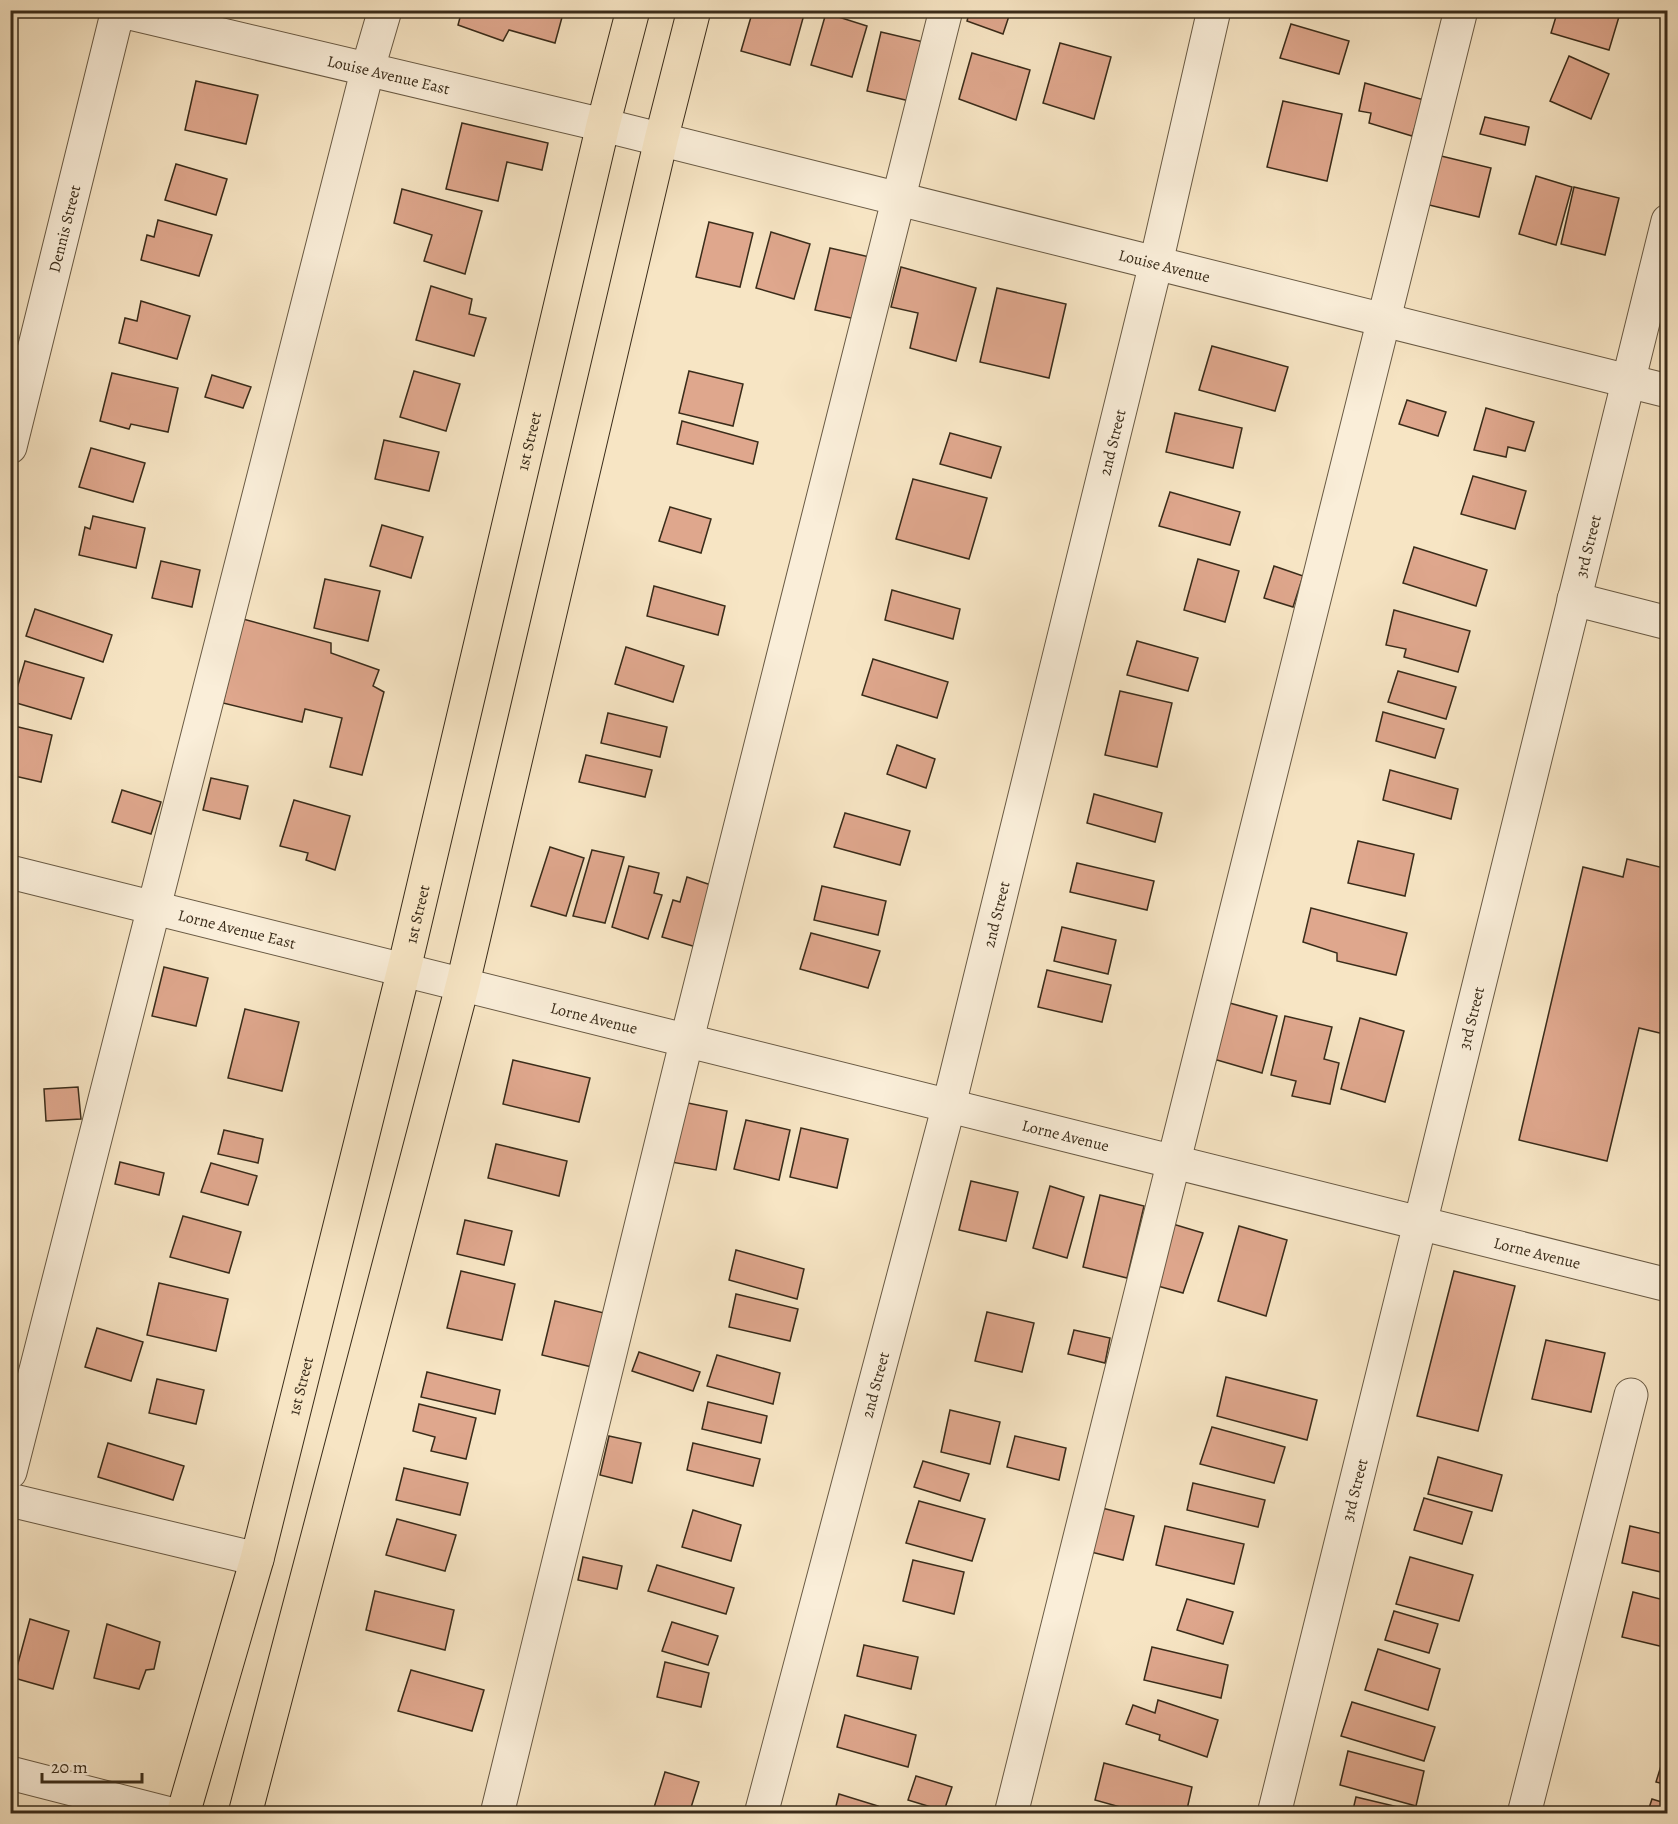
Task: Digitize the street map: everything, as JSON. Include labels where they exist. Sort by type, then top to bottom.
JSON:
[{"type":"main road","name":"1st Street","points":[[183,1814],[257,1559],[404,969],[603,125],[633,10]]},
{"type":"main road","points":[[245,1814],[463,983],[661,140],[694,10]]},
{"type":"street","points":[[10,1472],[368,68],[385,10]]},
{"type":"street","points":[[497,1814],[687,1039],[946,10]]},
{"type":"street","name":"2nd Street","points":[[761,1814],[948,1105],[1156,263],[1214,10]]},
{"type":"street","points":[[1011,1814],[1461,10]]},
{"type":"street","name":"Louise Avenue East","points":[[118,11],[368,68],[661,140]]},
{"type":"street","name":"Dennis Street","points":[[10,447],[118,11]]},
{"type":"street","name":"Louise Avenue","points":[[661,140],[1668,391]]},
{"type":"street","name":"3rd Street","points":[[1274,1814],[1668,221]]},
{"type":"street","points":[[1574,599],[1668,622]]},
{"type":"street","name":"Lorne Avenue East","points":[[10,872],[463,983]]},
{"type":"street","name":"Lorne Avenue","points":[[463,983],[1668,1285]]},
{"type":"street","points":[[1524,1814],[1631,1395]]},
{"type":"street","points":[[10,1500],[257,1559]]},
{"type":"street","points":[[10,1773],[170,1814]]},
{"type":"building","points":[[462,10],[564,10],[555,43],[509,30],[503,41],[458,25]]},
{"type":"building","points":[[753,10],[805,11],[790,65],[741,51]]},
{"type":"building","points":[[970,10],[1011,10],[1003,34],[967,21]]},
{"type":"building","points":[[1558,10],[1621,10],[1609,50],[1551,33]]},
{"type":"building","points":[[826,13],[867,26],[852,77],[811,65]]},
{"type":"building","points":[[1291,24],[1349,41],[1339,74],[1280,58]]},
{"type":"building","points":[[881,32],[928,43],[914,102],[867,91]]},
{"type":"building","points":[[1060,43],[1111,57],[1094,119],[1043,103]]},
{"type":"building","points":[[972,53],[1030,70],[1016,120],[959,99]]},
{"type":"building","points":[[1569,56],[1609,74],[1591,119],[1550,101]]},
{"type":"building","points":[[196,81],[258,95],[246,144],[185,130]]},
{"type":"building","points":[[1365,83],[1424,100],[1412,136],[1369,123],[1371,113],[1359,111]]},
{"type":"building","points":[[1283,101],[1342,114],[1327,181],[1267,167]]},
{"type":"building","points":[[1485,117],[1529,127],[1525,145],[1480,134]]},
{"type":"building","points":[[462,123],[548,143],[542,170],[507,162],[498,201],[446,189]]},
{"type":"building","points":[[1437,155],[1491,168],[1479,217],[1425,204]]},
{"type":"building","points":[[176,164],[227,179],[216,215],[165,200]]},
{"type":"building","points":[[1536,176],[1572,187],[1556,245],[1519,234]]},
{"type":"building","points":[[1574,187],[1619,198],[1605,255],[1561,244]]},
{"type":"building","points":[[402,189],[482,211],[465,274],[424,261],[432,235],[394,223]]},
{"type":"building","points":[[158,220],[212,235],[199,276],[141,260],[147,235],[154,237]]},
{"type":"building","points":[[709,222],[753,233],[740,287],[696,277]]},
{"type":"building","points":[[771,232],[810,244],[794,299],[756,288]]},
{"type":"building","points":[[830,248],[874,258],[860,320],[815,310]]},
{"type":"building","points":[[901,267],[976,288],[956,361],[910,348],[918,313],[891,307]]},
{"type":"building","points":[[431,286],[472,299],[469,314],[486,318],[474,356],[416,340]]},
{"type":"building","points":[[997,288],[1066,304],[1049,378],[980,362]]},
{"type":"building","points":[[141,301],[190,316],[177,359],[119,343],[125,318],[137,321]]},
{"type":"building","points":[[1212,346],[1288,367],[1275,411],[1199,390]]},
{"type":"building","points":[[414,371],[460,384],[446,431],[400,417]]},
{"type":"building","points":[[689,371],[743,384],[733,426],[679,413]]},
{"type":"building","points":[[112,373],[178,388],[168,432],[131,424],[129,429],[100,421]]},
{"type":"building","points":[[212,375],[251,387],[243,408],[205,397]]},
{"type":"building","points":[[1407,400],[1446,412],[1438,436],[1399,424]]},
{"type":"building","points":[[1486,408],[1534,422],[1525,451],[1508,447],[1506,457],[1474,450]]},
{"type":"building","points":[[1175,413],[1242,428],[1233,468],[1166,452]]},
{"type":"building","points":[[682,421],[758,442],[753,464],[677,444]]},
{"type":"building","points":[[950,433],[1001,447],[991,478],[940,464]]},
{"type":"building","points":[[384,440],[439,452],[429,491],[375,479]]},
{"type":"building","points":[[91,448],[145,463],[133,502],[79,487]]},
{"type":"building","points":[[1473,476],[1526,491],[1515,529],[1461,514]]},
{"type":"building","points":[[913,479],[987,498],[969,559],[896,539]]},
{"type":"building","points":[[1170,492],[1240,512],[1230,545],[1159,526]]},
{"type":"building","points":[[670,507],[711,519],[701,553],[659,541]]},
{"type":"building","points":[[93,516],[145,528],[136,568],[79,555],[85,527],[90,529]]},
{"type":"building","points":[[382,525],[423,537],[411,578],[370,566]]},
{"type":"building","points":[[1414,547],[1487,570],[1476,606],[1403,583]]},
{"type":"building","points":[[1198,559],[1239,571],[1225,622],[1184,610]]},
{"type":"building","points":[[161,561],[200,570],[192,607],[152,598]]},
{"type":"building","points":[[1274,566],[1303,576],[1293,607],[1264,598]]},
{"type":"building","points":[[325,579],[380,591],[368,641],[314,628]]},
{"type":"building","points":[[654,586],[725,606],[718,635],[647,616]]},
{"type":"building","points":[[892,590],[960,609],[953,639],[885,620]]},
{"type":"building","points":[[35,609],[112,635],[103,662],[26,636]]},
{"type":"building","points":[[1394,610],[1470,631],[1458,672],[1404,657],[1406,649],[1386,645]]},
{"type":"building","points":[[243,619],[331,643],[331,653],[379,670],[373,686],[384,692],[362,775],[330,767],[342,718],[305,709],[302,722],[223,703]]},
{"type":"building","points":[[1137,641],[1198,658],[1188,691],[1127,675]]},
{"type":"building","points":[[626,647],[684,666],[673,702],[615,684]]},
{"type":"building","points":[[873,659],[948,682],[937,718],[862,695]]},
{"type":"building","points":[[25,661],[84,678],[71,719],[13,702]]},
{"type":"building","points":[[1398,671],[1456,687],[1446,719],[1388,702]]},
{"type":"building","points":[[1120,691],[1172,703],[1157,767],[1105,755]]},
{"type":"building","points":[[1383,712],[1444,729],[1435,758],[1376,741]]},
{"type":"building","points":[[608,713],[667,727],[660,757],[601,743]]},
{"type":"building","points":[[10,725],[52,735],[41,782],[10,775]]},
{"type":"building","points":[[897,745],[935,759],[926,788],[887,774]]},
{"type":"building","points":[[586,755],[652,770],[645,797],[579,782]]},
{"type":"building","points":[[1390,770],[1458,789],[1451,819],[1383,800]]},
{"type":"building","points":[[211,778],[248,786],[240,819],[203,810]]},
{"type":"building","points":[[122,790],[161,802],[151,834],[112,822]]},
{"type":"building","points":[[1094,794],[1162,813],[1155,842],[1087,823]]},
{"type":"building","points":[[294,800],[350,816],[335,870],[306,860],[308,853],[280,846]]},
{"type":"building","points":[[845,813],[910,831],[900,865],[834,847]]},
{"type":"building","points":[[1358,841],[1414,854],[1405,896],[1348,883]]},
{"type":"building","points":[[550,847],[584,858],[566,916],[531,906]]},
{"type":"building","points":[[592,850],[624,857],[605,923],[573,916]]},
{"type":"building","points":[[1627,859],[1668,869],[1668,1035],[1639,1028],[1607,1161],[1519,1140],[1583,867],[1623,877]]},
{"type":"building","points":[[1077,863],[1154,881],[1147,910],[1070,892]]},
{"type":"building","points":[[629,866],[659,873],[654,893],[662,895],[648,939],[612,927]]},
{"type":"building","points":[[687,877],[720,888],[703,949],[662,937],[673,900],[680,902]]},
{"type":"building","points":[[822,886],[886,901],[878,935],[814,920]]},
{"type":"building","points":[[1311,908],[1407,933],[1396,975],[1337,961],[1337,953],[1303,942]]},
{"type":"building","points":[[1062,927],[1116,940],[1108,974],[1054,961]]},
{"type":"building","points":[[811,933],[880,951],[868,988],[800,969]]},
{"type":"building","points":[[164,967],[208,978],[196,1026],[152,1016]]},
{"type":"building","points":[[1047,970],[1111,985],[1102,1022],[1038,1007]]},
{"type":"building","points":[[1226,1002],[1277,1016],[1262,1073],[1210,1058]]},
{"type":"building","points":[[245,1009],[299,1022],[282,1091],[228,1078]]},
{"type":"building","points":[[1285,1016],[1332,1027],[1324,1059],[1339,1063],[1330,1104],[1292,1096],[1296,1081],[1271,1075]]},
{"type":"building","points":[[1360,1018],[1404,1031],[1385,1102],[1341,1089]]},
{"type":"building","points":[[513,1060],[590,1078],[579,1122],[503,1104]]},
{"type":"building","points":[[78,1087],[81,1119],[46,1121],[44,1089]]},
{"type":"building","points":[[683,1102],[727,1111],[716,1170],[671,1162]]},
{"type":"building","points":[[746,1120],[790,1130],[779,1180],[734,1169]]},
{"type":"building","points":[[801,1128],[848,1139],[837,1188],[790,1177]]},
{"type":"building","points":[[224,1130],[263,1139],[258,1163],[218,1154]]},
{"type":"building","points":[[496,1144],[567,1161],[559,1196],[488,1178]]},
{"type":"building","points":[[120,1162],[164,1173],[159,1195],[115,1184]]},
{"type":"building","points":[[211,1163],[257,1176],[248,1205],[201,1192]]},
{"type":"building","points":[[971,1181],[1018,1192],[1006,1241],[959,1230]]},
{"type":"building","points":[[1050,1186],[1084,1197],[1067,1258],[1033,1248]]},
{"type":"building","points":[[1100,1195],[1144,1206],[1127,1278],[1083,1267]]},
{"type":"building","points":[[183,1216],[241,1232],[229,1273],[170,1257]]},
{"type":"building","points":[[465,1220],[512,1231],[504,1265],[457,1254]]},
{"type":"building","points":[[1166,1222],[1203,1233],[1183,1293],[1147,1283]]},
{"type":"building","points":[[1239,1226],[1287,1240],[1266,1316],[1218,1301]]},
{"type":"building","points":[[736,1250],[804,1269],[797,1299],[729,1280]]},
{"type":"building","points":[[461,1271],[515,1284],[502,1340],[447,1328]]},
{"type":"building","points":[[1454,1271],[1515,1286],[1478,1431],[1417,1416]]},
{"type":"building","points":[[159,1283],[228,1299],[216,1351],[147,1335]]},
{"type":"building","points":[[736,1294],[798,1309],[790,1341],[729,1327]]},
{"type":"building","points":[[555,1301],[604,1313],[592,1367],[542,1355]]},
{"type":"building","points":[[987,1312],[1034,1323],[1022,1372],[975,1361]]},
{"type":"building","points":[[97,1328],[143,1342],[131,1381],[85,1367]]},
{"type":"building","points":[[1074,1330],[1110,1338],[1105,1363],[1068,1354]]},
{"type":"building","points":[[1546,1340],[1605,1353],[1591,1412],[1532,1399]]},
{"type":"building","points":[[639,1352],[700,1372],[693,1391],[632,1371]]},
{"type":"building","points":[[717,1355],[780,1373],[773,1404],[707,1386]]},
{"type":"building","points":[[427,1372],[500,1390],[495,1414],[421,1397]]},
{"type":"building","points":[[1226,1377],[1317,1400],[1307,1440],[1217,1416]]},
{"type":"building","points":[[157,1379],[204,1390],[196,1424],[149,1413]]},
{"type":"building","points":[[708,1402],[767,1416],[761,1443],[702,1429]]},
{"type":"building","points":[[419,1404],[476,1418],[466,1459],[431,1451],[435,1437],[413,1431]]},
{"type":"building","points":[[950,1410],[1000,1422],[990,1464],[941,1452]]},
{"type":"building","points":[[1212,1427],[1285,1447],[1274,1483],[1200,1464]]},
{"type":"building","points":[[609,1436],[641,1443],[632,1483],[600,1475]]},
{"type":"building","points":[[1015,1436],[1066,1448],[1059,1480],[1007,1467]]},
{"type":"building","points":[[108,1443],[184,1466],[173,1500],[98,1477]]},
{"type":"building","points":[[693,1443],[760,1459],[753,1486],[687,1470]]},
{"type":"building","points":[[1438,1457],[1502,1475],[1492,1511],[1428,1494]]},
{"type":"building","points":[[923,1461],[969,1474],[960,1501],[914,1487]]},
{"type":"building","points":[[404,1468],[468,1483],[460,1515],[396,1500]]},
{"type":"building","points":[[1193,1483],[1265,1500],[1258,1527],[1187,1510]]},
{"type":"building","points":[[1424,1498],[1472,1512],[1462,1544],[1414,1530]]},
{"type":"building","points":[[919,1501],[985,1519],[972,1561],[906,1543]]},
{"type":"building","points":[[1102,1508],[1134,1516],[1123,1560],[1091,1552]]},
{"type":"building","points":[[693,1510],[741,1525],[731,1561],[682,1547]]},
{"type":"building","points":[[397,1519],[456,1535],[445,1571],[386,1555]]},
{"type":"building","points":[[1165,1526],[1244,1544],[1234,1584],[1156,1565]]},
{"type":"building","points":[[1630,1526],[1668,1535],[1668,1545],[1661,1572],[1622,1563]]},
{"type":"building","points":[[583,1557],[622,1566],[617,1589],[578,1580]]},
{"type":"building","points":[[1410,1557],[1473,1575],[1459,1621],[1396,1604]]},
{"type":"building","points":[[913,1560],[964,1572],[954,1614],[903,1601]]},
{"type":"building","points":[[657,1565],[734,1588],[726,1614],[648,1591]]},
{"type":"building","points":[[375,1591],[454,1610],[445,1650],[366,1630]]},
{"type":"building","points":[[1633,1592],[1668,1601],[1668,1648],[1622,1637]]},
{"type":"building","points":[[1187,1599],[1233,1612],[1223,1644],[1177,1630]]},
{"type":"building","points":[[1394,1611],[1438,1624],[1429,1653],[1385,1640]]},
{"type":"building","points":[[30,1619],[69,1631],[53,1689],[14,1678]]},
{"type":"building","points":[[672,1622],[718,1636],[708,1665],[662,1651]]},
{"type":"building","points":[[107,1624],[160,1642],[154,1669],[146,1670],[139,1689],[94,1678]]},
{"type":"building","points":[[864,1645],[918,1657],[911,1689],[857,1676]]},
{"type":"building","points":[[1152,1647],[1228,1665],[1221,1698],[1144,1680]]},
{"type":"building","points":[[1378,1649],[1440,1669],[1428,1710],[1365,1690]]},
{"type":"building","points":[[665,1662],[709,1673],[701,1707],[657,1697]]},
{"type":"building","points":[[411,1670],[484,1690],[472,1731],[398,1711]]},
{"type":"building","points":[[1158,1700],[1218,1720],[1207,1757],[1159,1740],[1160,1735],[1126,1724],[1133,1705],[1155,1713]]},
{"type":"building","points":[[1352,1702],[1435,1727],[1424,1761],[1341,1736]]},
{"type":"building","points":[[845,1715],[916,1735],[908,1767],[837,1747]]},
{"type":"building","points":[[1348,1751],[1424,1771],[1416,1806],[1340,1785]]},
{"type":"building","points":[[1665,1753],[1668,1753],[1668,1785],[1656,1782]]},
{"type":"building","points":[[1104,1763],[1192,1787],[1186,1814],[1145,1814],[1095,1800]]},
{"type":"building","points":[[665,1772],[699,1782],[689,1814],[652,1814]]},
{"type":"building","points":[[916,1776],[952,1787],[944,1811],[908,1800]]},
{"type":"building","points":[[839,1794],[878,1806],[876,1814],[834,1814]]},
{"type":"building","points":[[1356,1797],[1415,1811],[1414,1814],[1352,1814]]},
{"type":"building","points":[[1652,1799],[1668,1804],[1668,1814],[1647,1814]]}]
